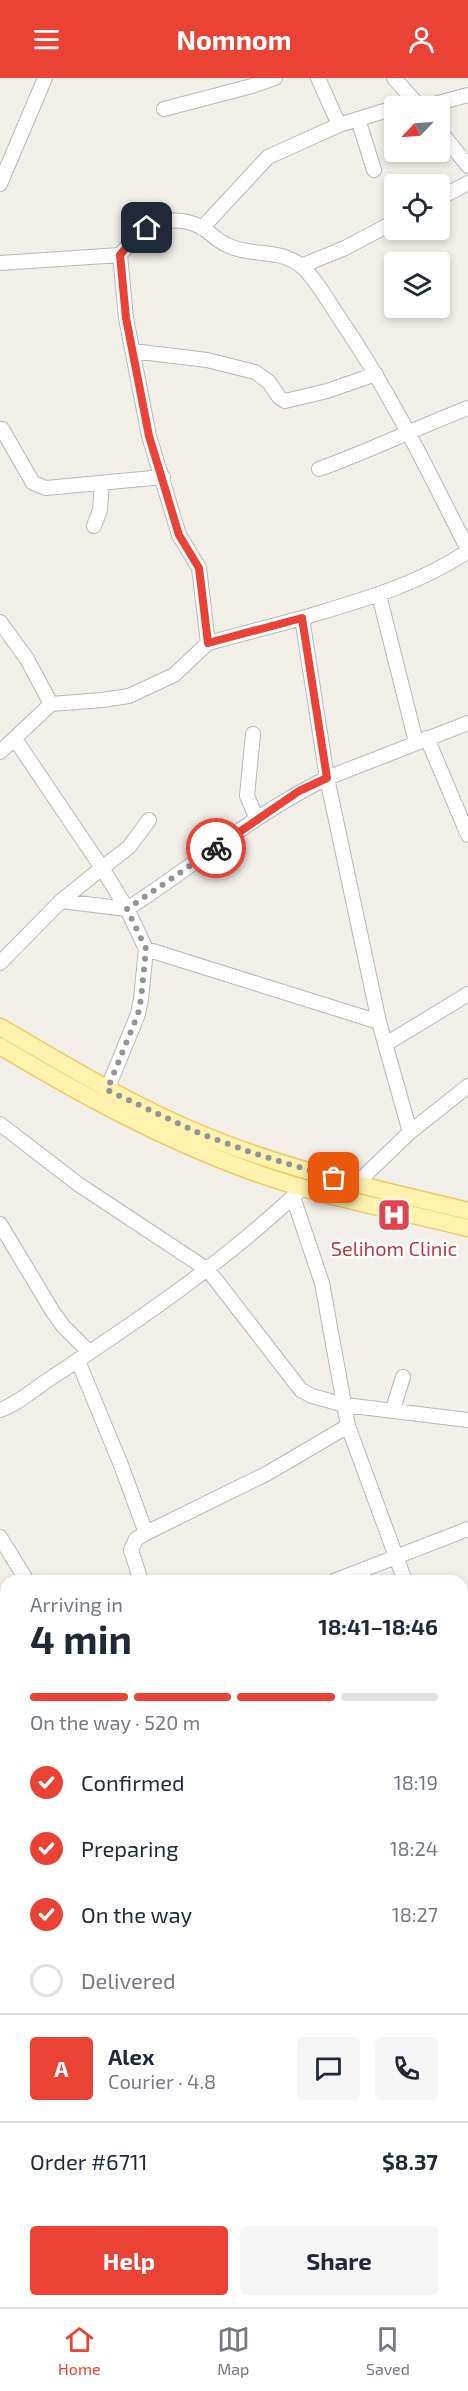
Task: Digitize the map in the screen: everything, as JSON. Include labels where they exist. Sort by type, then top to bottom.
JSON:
[{"type":"main road","points":[[0,1027],[107,1090],[201,1134],[253,1153],[356,1184],[468,1211]]},
{"type":"main road","points":[[0,1046],[117,1114],[168,1138],[298,1192],[468,1228]]},
{"type":"street","points":[[0,184],[45,78]]},
{"type":"street","points":[[164,109],[275,78]]},
{"type":"street","points":[[318,78],[339,125]]},
{"type":"street","points":[[394,78],[411,96]]},
{"type":"street","points":[[450,99],[468,95]]},
{"type":"street","points":[[202,228],[268,157],[339,125],[384,111]]},
{"type":"street","points":[[358,119],[374,170]]},
{"type":"street","points":[[450,144],[468,166]]},
{"type":"street","points":[[450,193],[468,183]]},
{"type":"street","points":[[0,752],[51,704],[129,696],[174,675],[208,643],[379,595],[446,566],[468,551],[409,431],[376,374],[323,294],[301,266],[275,253],[233,248],[202,228],[183,220],[171,220],[147,228],[133,239],[120,255],[126,318],[149,436],[179,535],[199,568],[208,643]]},
{"type":"street","points":[[301,266],[345,248],[384,227]]},
{"type":"street","points":[[0,263],[120,255]]},
{"type":"street","points":[[133,351],[207,360],[255,372],[269,382],[279,397],[285,400],[327,391],[376,374]]},
{"type":"street","points":[[319,469],[358,455],[409,431],[468,408]]},
{"type":"street","points":[[3,429],[33,483],[39,487],[163,477]]},
{"type":"street","points":[[94,526],[100,510],[102,483]]},
{"type":"street","points":[[379,595],[421,740],[468,835]]},
{"type":"street","points":[[302,618],[327,778],[379,1022],[410,1132]]},
{"type":"street","points":[[0,622],[27,659],[51,704]]},
{"type":"street","points":[[61,901],[127,909],[299,791],[468,723]]},
{"type":"street","points":[[253,734],[248,796],[257,819]]},
{"type":"street","points":[[15,739],[102,868],[127,909],[146,949],[138,1014],[107,1090]]},
{"type":"street","points":[[0,963],[61,901],[129,847],[148,820]]},
{"type":"street","points":[[146,949],[379,1022]]},
{"type":"street","points":[[386,1044],[468,994]]},
{"type":"street","points":[[356,1184],[410,1132],[468,1086]]},
{"type":"street","points":[[0,1124],[78,1184],[207,1270],[302,1390],[312,1396],[345,1405],[393,1409],[468,1420]]},
{"type":"street","points":[[0,1410],[83,1357],[207,1270],[257,1230],[298,1192],[322,1283],[348,1426],[403,1575]]},
{"type":"street","points":[[0,1224],[83,1357],[146,1533]]},
{"type":"street","points":[[393,1409],[403,1377]]},
{"type":"street","points":[[139,1575],[130,1550],[136,1539],[268,1473],[348,1426]]},
{"type":"street","points":[[350,1575],[468,1529]]},
{"type":"street","points":[[0,1538],[23,1575]]},
{"type":"way so far","points":[[216,848],[127,909],[146,949],[141,999],[138,1014],[107,1090],[201,1134],[334,1178]]},
{"type":"place","name":"Selihom Clinic","points":[[394,1215]]},
{"type":"route","points":[[147,228],[133,239],[120,255],[126,318],[152,448],[163,477],[179,535],[199,568],[208,643],[302,618],[327,778],[299,791],[216,848]]}]
